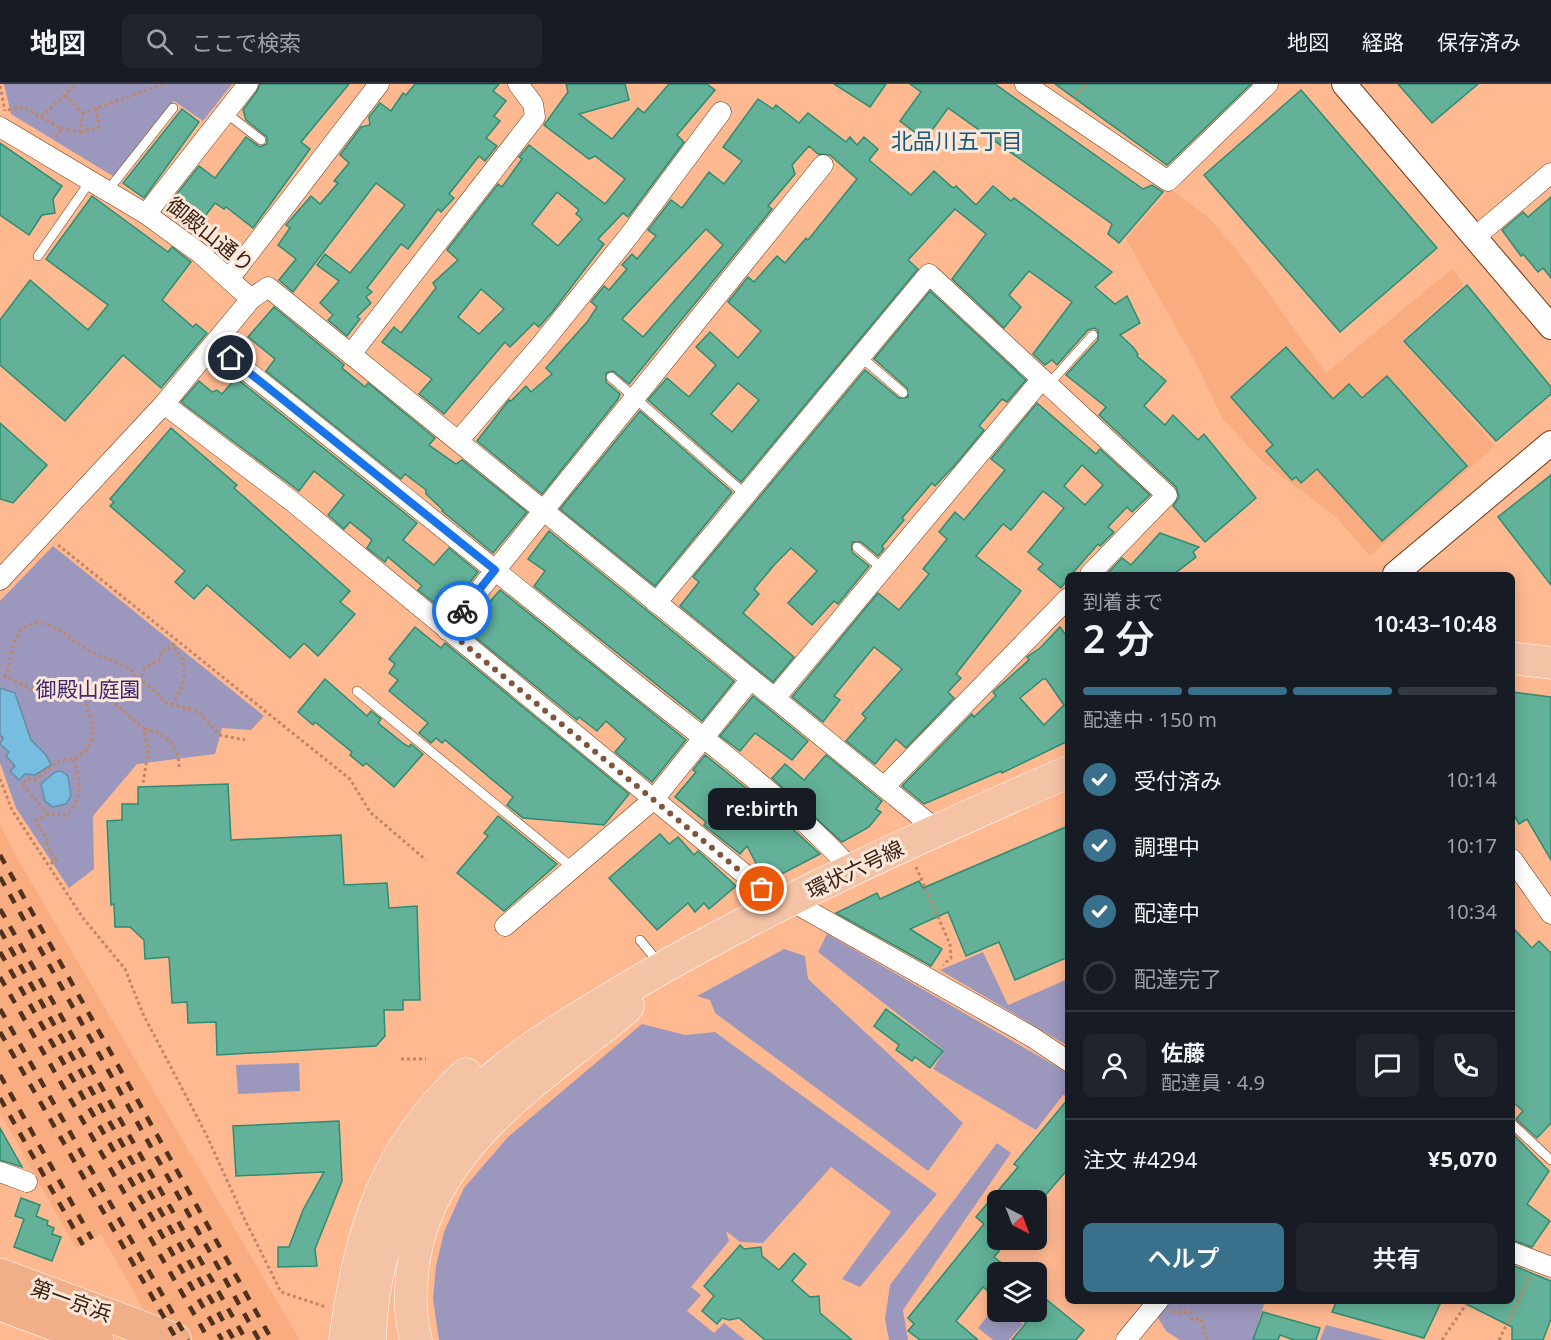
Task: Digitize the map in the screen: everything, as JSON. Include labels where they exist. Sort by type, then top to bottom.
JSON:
[{"type":"highway","name":"第一京浜","points":[[0,1275],[136,1335]]},
{"type":"highway","name":"第一京浜","points":[[0,1304],[136,1335]]},
{"type":"main road","points":[[1515,658],[1551,663]]},
{"type":"main road","name":"環状六号線","points":[[370,1340],[379,1268],[391,1226],[407,1187],[444,1128],[493,1078],[548,1035],[654,972],[787,903],[937,830],[1065,773]]},
{"type":"main road","points":[[415,1339],[411,1315],[412,1268],[428,1209],[447,1174],[472,1139],[506,1107],[627,1008],[654,972]]},
{"type":"main road","points":[[345,1340],[357,1259],[371,1216],[398,1157],[432,1108],[482,1059],[537,1018],[609,984],[654,972]]},
{"type":"street","points":[[146,214],[248,84]]},
{"type":"street","points":[[229,279],[379,84]]},
{"type":"street","points":[[351,354],[535,117],[533,104],[518,84]]},
{"type":"street","points":[[1025,84],[1168,181],[1268,84]]},
{"type":"street","points":[[1344,84],[1551,327]]},
{"type":"street","points":[[459,440],[540,346],[628,237],[721,112]]},
{"type":"street","name":"御殿山通り","points":[[0,580],[164,404],[251,299],[201,254],[146,214],[100,185],[5,132],[2,119]]},
{"type":"street","points":[[447,630],[823,165]]},
{"type":"street","points":[[1474,238],[1551,173]]},
{"type":"street","points":[[656,603],[929,274],[1167,495],[1092,572]]},
{"type":"street","points":[[251,299],[268,287],[937,830]]},
{"type":"street","points":[[214,345],[703,739],[825,840],[853,871]]},
{"type":"street","points":[[775,698],[1045,382]]},
{"type":"street","points":[[164,404],[293,502],[654,799],[787,903],[1032,1037],[1065,1059]]},
{"type":"street","points":[[1397,572],[1551,443]]},
{"type":"street","points":[[884,787],[1065,601]]},
{"type":"street","points":[[506,926],[654,799],[751,678]]},
{"type":"street","points":[[1515,863],[1551,914]]},
{"type":"street","points":[[0,1172],[27,1182]]},
{"type":"street","points":[[1515,1253],[1544,1264]]},
{"type":"street","points":[[1126,1340],[1166,1304]]},
{"type":"lane","points":[[38,256],[100,185],[173,108]]},
{"type":"lane","points":[[226,113],[261,140]]},
{"type":"lane","points":[[1045,382],[1093,335]]},
{"type":"lane","points":[[861,357],[903,393]]},
{"type":"lane","points":[[611,377],[746,495]]},
{"type":"lane","points":[[857,547],[883,569]]},
{"type":"lane","points":[[357,691],[574,868]]},
{"type":"lane","points":[[640,940],[654,972]]},
{"type":"lane","points":[[1515,1127],[1551,1160]]},
{"type":"path","points":[[41,117],[76,84]]},
{"type":"path","points":[[83,112],[163,84]]},
{"type":"path","points":[[1068,104],[1087,84]]},
{"type":"path","points":[[65,95],[83,112]]},
{"type":"path","points":[[2,119],[23,107],[61,128],[80,132],[99,128],[96,108]]},
{"type":"path","points":[[80,132],[83,112]]},
{"type":"path","points":[[52,144],[61,128]]},
{"type":"path","points":[[51,540],[350,778],[370,812],[426,860]]},
{"type":"path","points":[[135,681],[135,673],[122,662],[92,653],[47,624],[36,623],[22,630],[12,645],[5,676],[47,696],[61,696],[89,687],[103,693],[144,729],[158,732],[168,740],[176,752],[179,767]]},
{"type":"path","points":[[141,682],[144,669],[161,658],[160,652],[172,646],[177,640]]},
{"type":"path","points":[[172,646],[182,658],[185,672],[183,685],[172,705]]},
{"type":"path","points":[[103,693],[122,684],[141,682],[149,685],[172,705],[199,712],[219,735],[245,740]]},
{"type":"path","points":[[48,814],[22,784],[27,779],[37,779],[59,761],[74,759],[87,748],[93,735],[90,713],[79,689]]},
{"type":"path","points":[[143,783],[148,752],[144,729]]},
{"type":"path","points":[[48,865],[56,861],[46,844],[49,842],[35,821],[48,814],[66,815],[78,802],[80,792],[74,759]]},
{"type":"path","points":[[0,779],[12,810],[48,865],[83,918],[125,969],[143,1014],[206,1134],[244,1220],[281,1292],[328,1308]]},
{"type":"path","points":[[916,867],[950,944],[951,958],[939,968]]},
{"type":"path","points":[[401,1059],[426,1059]]},
{"type":"path","points":[[1499,1340],[1544,1264]]},
{"type":"path","points":[[1166,1304],[1171,1312],[1191,1312],[1192,1319],[1201,1319]]},
{"type":"path","points":[[1442,1340],[1466,1304]]},
{"type":"path","points":[[1203,1314],[1201,1319],[1207,1340]]},
{"type":"shaded area","points":[[1170,189],[1208,217],[1238,251],[1326,373],[1452,269],[1464,284],[1402,340],[1495,446],[1370,556],[1335,516],[1263,462],[1222,418],[1196,363],[1126,239]]},
{"type":"shaded area","points":[[0,825],[14,853],[300,1340],[161,1340],[101,1234],[76,1248],[0,1113]]},
{"type":"green space","points":[[4,84],[232,84],[203,121],[174,101],[116,178],[11,114]]},
{"type":"green space","name":"御殿山庭園","points":[[53,546],[264,716],[251,730],[222,728],[215,754],[137,764],[93,816],[94,869],[69,888],[16,808],[0,763],[0,601]]},
{"type":"green space","points":[[827,934],[1065,1071],[1065,1095],[1036,1130],[933,1069],[944,1050],[818,952]]},
{"type":"green space","points":[[784,949],[805,956],[808,979],[963,1123],[928,1171],[715,1013],[710,1000],[697,996]]},
{"type":"green space","points":[[983,952],[1008,1005],[1065,980],[1065,1044],[940,970]]},
{"type":"green space","points":[[642,1024],[685,1035],[715,1032],[937,1194],[860,1287],[842,1279],[891,1212],[831,1167],[763,1243],[740,1242],[726,1231],[729,1241],[691,1287],[701,1295],[687,1311],[714,1333],[724,1323],[745,1340],[439,1340],[433,1299],[436,1266],[444,1232],[464,1188],[508,1137]]},
{"type":"green space","points":[[299,1063],[300,1091],[238,1094],[236,1065]]},
{"type":"green space","points":[[997,1143],[1011,1153],[903,1310],[908,1340],[889,1340],[885,1319],[890,1285]]},
{"type":"green space","points":[[1156,1304],[1264,1304],[1253,1340],[1180,1340],[1166,1331],[1152,1308]]},
{"type":"green space","points":[[987,1317],[987,1322],[1021,1322],[1023,1324],[1009,1340],[993,1340],[978,1328]]},
{"type":"green space","points":[[1326,1325],[1384,1340],[1320,1340]]},
{"type":"water","points":[[0,688],[15,693],[31,740],[46,755],[51,765],[35,775],[25,774],[19,780],[10,771],[15,766],[6,756],[9,752],[0,744],[3,738],[0,735]]},
{"type":"water","points":[[61,771],[68,776],[71,796],[66,804],[53,807],[45,801],[41,784],[55,772]]},
{"type":"building","points":[[260,84],[349,84],[301,142],[310,149],[253,228],[226,207],[224,209],[215,203],[193,232],[164,210],[199,166],[215,178],[246,137],[260,147],[267,144],[267,137],[246,120],[243,110]]},
{"type":"building","points":[[415,84],[499,84],[493,91],[506,101],[494,116],[500,121],[486,138],[497,146],[485,161],[479,156],[449,194],[454,198],[441,212],[438,209],[408,249],[401,244],[367,288],[372,292],[366,297],[371,303],[357,317],[360,319],[347,336],[328,320],[333,315],[320,303],[339,281],[317,265],[325,254],[350,273],[405,205],[376,183],[293,292],[279,280],[296,259],[278,245],[290,228],[286,225],[311,196],[320,204],[338,183],[334,181],[349,163],[340,155],[361,127],[370,125],[369,117],[380,103],[391,111],[403,93],[406,95]]},
{"type":"building","points":[[566,84],[625,84],[629,100],[579,114],[612,139],[638,108],[644,113],[669,84],[707,84],[715,90],[677,135],[684,142],[628,217],[623,213],[598,239],[604,244],[553,311],[539,327],[534,323],[510,347],[505,342],[444,414],[419,394],[432,379],[382,342],[394,327],[401,333],[436,288],[433,283],[458,260],[447,250],[498,184],[502,187],[522,159],[519,157],[529,145],[605,204],[625,179],[595,156],[589,159],[544,125],[568,92]],"holes":[[[557,192],[579,210],[576,214],[582,219],[558,246],[532,224]],[[481,289],[504,309],[479,334],[458,317]]]},
{"type":"building","points":[[834,84],[886,84],[870,107]]},
{"type":"building","points":[[910,84],[995,84],[1143,189],[1152,185],[1163,192],[1119,243],[1108,234],[1112,224],[948,108],[925,140],[900,121],[921,92]]},
{"type":"building","points":[[1055,84],[1251,84],[1167,165]]},
{"type":"building","points":[[1398,84],[1478,84],[1432,123]]},
{"type":"building","points":[[1301,90],[1437,248],[1340,332],[1204,175]]},
{"type":"building","points":[[758,99],[773,109],[776,105],[799,123],[808,113],[846,142],[850,137],[857,145],[864,137],[878,149],[869,160],[911,195],[934,171],[953,188],[956,186],[976,205],[993,186],[1011,201],[1014,198],[1112,272],[1095,287],[1115,304],[1127,296],[1140,323],[1120,335],[1133,347],[1137,356],[1166,381],[1144,406],[1165,425],[1173,415],[1198,440],[1204,434],[1256,498],[1205,542],[1173,506],[1179,497],[1176,487],[1099,415],[1106,407],[1066,375],[1098,340],[1098,330],[1094,328],[1088,330],[1057,365],[1052,360],[1045,365],[1033,354],[1072,302],[1029,271],[1009,295],[1021,307],[1004,328],[952,279],[986,234],[955,209],[908,260],[918,269],[741,482],[648,400],[667,378],[689,397],[716,365],[696,347],[710,332],[738,358],[761,331],[728,302],[748,277],[754,282],[777,256],[785,263],[806,238],[808,240],[857,179],[830,155],[818,154],[809,146],[792,165],[795,174],[768,206],[772,209],[629,384],[613,371],[606,373],[606,382],[620,394],[618,399],[542,494],[477,441],[509,400],[511,401],[526,386],[531,392],[552,374],[546,368],[588,321],[597,307],[591,302],[604,286],[609,290],[627,269],[622,265],[632,254],[637,259],[656,236],[648,230],[671,200],[682,208],[709,172],[724,184],[742,161],[723,147]],"holes":[[[706,229],[723,245],[643,337],[622,319]],[[738,383],[759,400],[732,432],[711,414]]]},
{"type":"building","points":[[182,109],[199,122],[144,198],[123,183]]},
{"type":"building","points":[[0,143],[62,186],[53,199],[55,213],[42,215],[29,235],[0,215]]},
{"type":"building","points":[[92,196],[168,252],[172,247],[191,262],[162,300],[193,327],[196,324],[207,333],[161,388],[123,355],[65,421],[0,365],[0,320],[30,280],[88,330],[108,305],[46,259]]},
{"type":"building","points":[[1551,197],[1551,278],[1543,268],[1538,272],[1523,254],[1521,256],[1502,230],[1523,212],[1528,217]]},
{"type":"building","points":[[1467,285],[1551,387],[1551,394],[1496,441],[1404,341]]},
{"type":"building","points":[[930,291],[1026,380],[1007,402],[1002,399],[979,426],[984,430],[954,466],[935,486],[932,483],[902,518],[904,520],[882,546],[884,549],[878,556],[861,542],[852,542],[852,552],[869,566],[838,604],[834,601],[812,625],[788,603],[817,571],[791,548],[754,589],[759,594],[743,613],[794,657],[773,682],[680,606],[699,582],[693,577],[865,370],[899,398],[908,397],[907,388],[874,359]]},
{"type":"building","points":[[274,307],[344,365],[342,368],[365,387],[368,383],[435,438],[429,445],[456,464],[462,460],[527,512],[493,553],[442,511],[426,494],[426,490],[405,474],[401,479],[266,371],[275,359],[248,337]]},
{"type":"building","points":[[1286,347],[1333,399],[1349,384],[1362,398],[1387,376],[1467,466],[1382,541],[1317,469],[1301,483],[1296,477],[1292,480],[1266,451],[1273,445],[1231,397]]},
{"type":"building","points":[[236,378],[417,523],[403,540],[434,565],[449,548],[478,572],[446,612],[418,590],[422,586],[388,557],[385,562],[367,548],[372,540],[350,522],[344,529],[328,515],[344,495],[314,471],[299,491],[181,402],[199,381],[212,392],[217,390],[222,394]]},
{"type":"building","points":[[1037,403],[1096,454],[1100,449],[1150,495],[1132,512],[1127,507],[1108,527],[1114,532],[1100,546],[1098,544],[1074,572],[1065,572],[1065,583],[1061,588],[1038,569],[1043,564],[1028,552],[1064,508],[1043,491],[1011,530],[1003,524],[976,556],[1021,591],[956,674],[961,678],[948,692],[954,698],[906,748],[896,739],[875,764],[846,741],[866,718],[862,714],[902,669],[874,647],[834,696],[840,700],[823,722],[792,697],[878,593],[899,610],[929,574],[923,569],[947,539],[939,532],[955,512],[964,520],[1005,470],[991,459]],"holes":[[[1082,465],[1103,485],[1085,505],[1064,486]]]},
{"type":"building","points":[[640,411],[732,492],[655,586],[560,509]]},
{"type":"building","points":[[0,423],[47,465],[13,503],[0,499]]},
{"type":"building","points":[[171,428],[237,485],[234,488],[350,591],[340,602],[355,614],[318,656],[304,643],[290,658],[207,585],[194,599],[175,582],[185,571],[110,506],[114,502],[110,499]]},
{"type":"building","points":[[1551,475],[1551,585],[1498,517]]},
{"type":"building","points":[[549,531],[734,681],[702,721],[534,586],[545,571],[528,559]]},
{"type":"building","points":[[1160,533],[1199,547],[1193,552],[1196,557],[1177,572],[1109,572],[1122,558],[1131,565]]},
{"type":"building","points":[[500,590],[686,740],[652,782],[615,752],[626,739],[606,721],[597,731],[579,717],[577,720],[464,628],[484,603],[487,605]]},
{"type":"building","points":[[415,627],[441,648],[445,643],[629,794],[604,825],[523,818],[507,805],[513,797],[445,740],[442,743],[436,738],[431,743],[419,733],[428,723],[389,691],[398,680],[389,673],[395,664],[389,659]]},
{"type":"building","points":[[1060,627],[1065,634],[1065,742],[1002,773],[1001,771],[924,804],[902,786],[972,714],[974,717],[996,696],[993,692],[1029,660],[1027,657],[1040,648]],"holes":[[[1046,679],[1064,705],[1044,725],[1020,698]]]},
{"type":"building","points":[[325,679],[367,716],[371,711],[381,719],[378,723],[404,744],[409,747],[411,744],[423,754],[394,787],[366,763],[363,766],[350,755],[352,752],[315,722],[313,725],[298,712]]},
{"type":"building","points":[[1515,692],[1551,697],[1551,860],[1527,819],[1519,824],[1515,817]]},
{"type":"building","points":[[753,696],[808,741],[792,760],[755,733],[740,751],[720,736]]},
{"type":"building","points":[[705,755],[762,801],[820,854],[774,878],[758,867],[747,846],[740,854],[704,825],[706,822],[675,797],[696,772],[693,770]]},
{"type":"building","points":[[826,755],[882,801],[876,809],[881,812],[869,827],[842,842],[772,778],[785,764],[804,780]]},
{"type":"building","points":[[228,784],[231,840],[341,835],[344,885],[387,883],[389,908],[417,906],[420,1000],[403,1000],[403,1010],[384,1010],[385,1036],[376,1046],[217,1055],[216,1022],[188,1023],[187,1002],[172,1003],[169,957],[145,959],[144,940],[130,927],[115,927],[114,904],[111,905],[107,821],[122,820],[122,804],[138,804],[138,787]]},
{"type":"building","points":[[498,816],[557,864],[504,911],[457,873],[488,836],[484,833]]},
{"type":"building","points":[[1065,827],[1065,958],[1015,980],[999,942],[966,956],[948,912],[910,929],[942,949],[931,966],[836,913],[877,893],[880,899],[919,881],[923,888]]},
{"type":"building","points":[[660,834],[669,844],[678,837],[694,855],[698,851],[736,886],[709,909],[704,903],[695,912],[688,903],[657,930],[609,878]]},
{"type":"building","points":[[1515,930],[1532,948],[1539,941],[1551,953],[1551,1123],[1537,1138],[1516,1119],[1523,1111],[1515,1104]]},
{"type":"building","points":[[886,1009],[943,1051],[930,1068],[915,1057],[912,1061],[896,1050],[899,1045],[874,1026]]},
{"type":"building","points":[[1065,1103],[1065,1172],[1047,1193],[1047,1190],[999,1190],[1018,1167],[1014,1164]]},
{"type":"building","points":[[339,1121],[342,1181],[315,1249],[317,1266],[278,1267],[278,1247],[289,1247],[303,1210],[324,1172],[236,1176],[233,1126]]},
{"type":"building","points":[[0,1128],[22,1167],[0,1160]]},
{"type":"building","points":[[1515,1136],[1549,1171],[1527,1204],[1550,1221],[1532,1247],[1515,1241]]},
{"type":"building","points":[[21,1198],[40,1205],[36,1216],[48,1221],[47,1225],[54,1228],[52,1234],[61,1237],[52,1261],[14,1247],[24,1219],[15,1216]]},
{"type":"building","points":[[987,1204],[987,1250],[1000,1250],[994,1257],[1000,1262],[987,1262],[987,1290],[983,1287],[956,1321],[978,1340],[920,1340],[908,1331],[914,1324],[908,1318],[984,1224],[976,1217]]},
{"type":"building","points":[[740,1245],[744,1249],[761,1247],[762,1256],[779,1270],[794,1253],[806,1264],[792,1281],[810,1297],[819,1296],[820,1313],[852,1340],[765,1340],[739,1318],[729,1320],[722,1318],[717,1324],[702,1311],[714,1296],[704,1286]]},
{"type":"building","points":[[1515,1266],[1551,1281],[1551,1319],[1543,1340],[1512,1340],[1512,1327],[1466,1304],[1515,1304]]},
{"type":"building","points":[[1047,1300],[1084,1330],[1076,1340],[1012,1340],[1026,1323],[1047,1322]]},
{"type":"building","points":[[1335,1304],[1440,1304],[1424,1338],[1332,1312]]},
{"type":"building","points":[[1263,1312],[1320,1328],[1316,1340],[1294,1340],[1280,1335],[1278,1340],[1253,1340]]},
{"type":"railway","points":[[0,855],[272,1340]]},
{"type":"railway","points":[[0,877],[259,1340]]},
{"type":"railway","points":[[0,909],[246,1340]]},
{"type":"railway","points":[[0,930],[234,1340]]},
{"type":"railway","points":[[0,952],[222,1340]]},
{"type":"railway","points":[[0,977],[209,1340]]},
{"type":"railway","points":[[0,1009],[188,1340]]},
{"type":"railway","points":[[0,1032],[177,1340]]},
{"type":"railway","points":[[0,1075],[92,1239]]},
{"type":"railway","points":[[0,1098],[83,1245]]},
{"type":"way so far","points":[[462,611],[447,630],[762,889]]},
{"type":"place","name":"re:birth","points":[[762,889]]},
{"type":"district","name":"北品川五丁目","points":[[957,141]]},
{"type":"route","points":[[231,358],[495,570],[462,611]]}]
